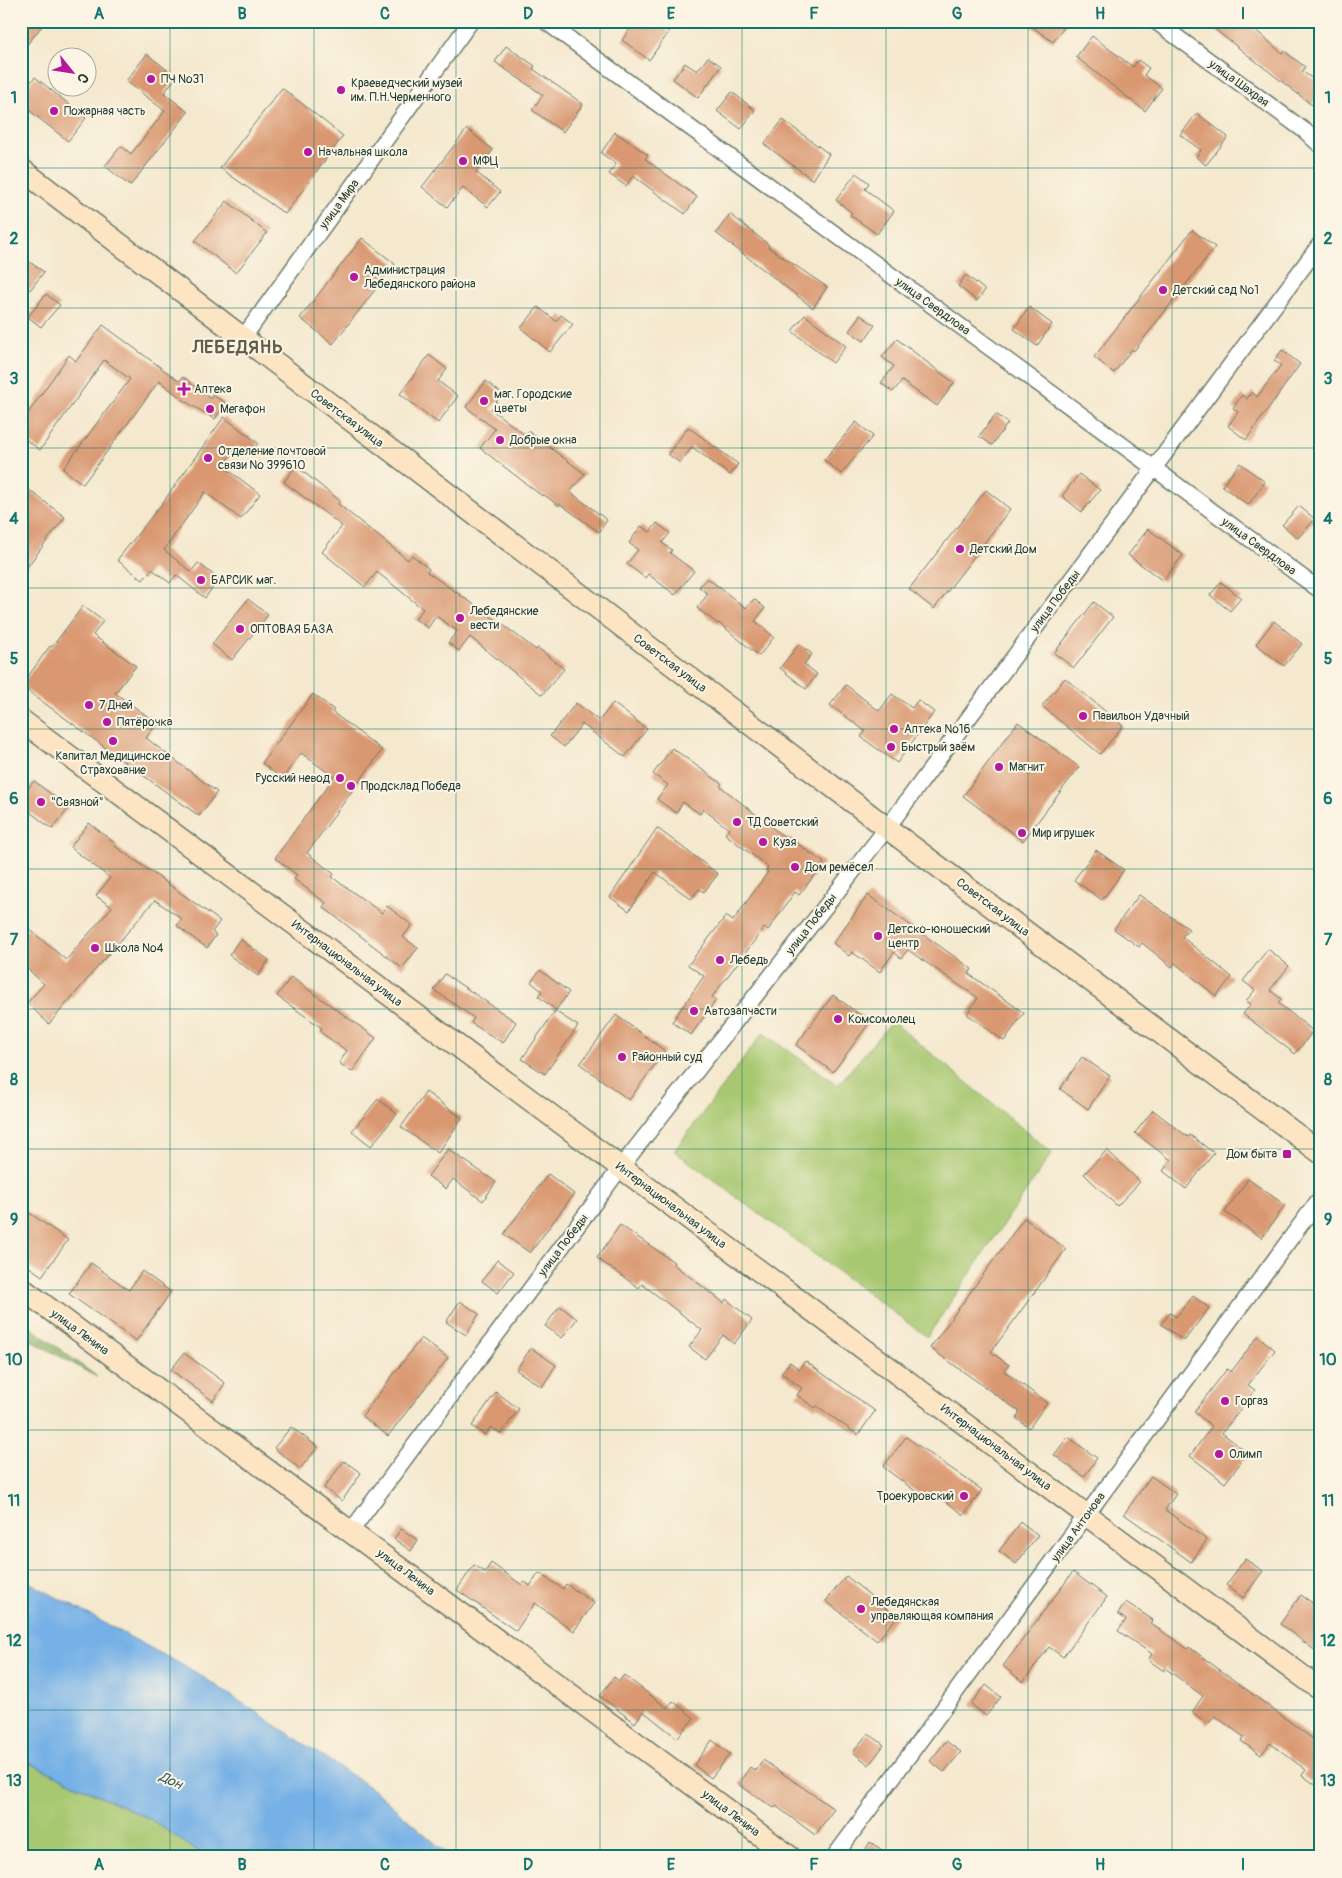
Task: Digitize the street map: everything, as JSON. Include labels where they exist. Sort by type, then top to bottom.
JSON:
[{"type":"main road","name":"Советская улица","points":[[21,169],[887,828],[1321,1153]]},
{"type":"main road","name":"Интернациональная улица","points":[[21,720],[1321,1690]]},
{"type":"main road","name":"улица Ленина","points":[[21,1288],[790,1857]]},
{"type":"street","name":"улица Мира","points":[[243,338],[471,21]]},
{"type":"street","name":"улица Свердлова","points":[[545,21],[1321,591]]},
{"type":"street","name":"улица Шахрая","points":[[1155,21],[1305,131],[1321,146]]},
{"type":"street","name":"улица Победы","points":[[351,1531],[620,1167],[887,828],[1321,243]]},
{"type":"street","name":"улица Антонова","points":[[834,1857],[1321,1197]]},
{"type":"green space","points":[[892,1021],[1052,1153],[927,1337],[674,1151],[763,1033],[838,1085]]},
{"type":"green space","points":[[21,1320],[97,1377],[21,1335]]},
{"type":"green space","points":[[21,1759],[150,1819],[206,1857],[21,1857]]},
{"type":"water","name":"Дон","points":[[21,1578],[197,1673],[375,1791],[451,1857],[206,1857],[150,1819],[21,1759]]},
{"type":"building","points":[[21,21],[46,21],[21,52]]},
{"type":"building","points":[[636,21],[654,21],[669,32],[649,60],[622,40]]},
{"type":"building","points":[[1024,21],[1069,21],[1053,42]]},
{"type":"building","points":[[1204,21],[1245,21],[1282,53],[1284,51],[1305,67],[1302,71],[1321,85],[1321,94],[1312,105]]},
{"type":"building","points":[[1092,36],[1133,67],[1138,60],[1149,68],[1144,75],[1162,88],[1145,111],[1076,57]]},
{"type":"building","points":[[506,46],[535,66],[533,69],[583,104],[563,132],[532,110],[543,95],[495,62]]},
{"type":"building","points":[[147,54],[176,77],[164,93],[188,112],[130,186],[105,166],[121,146],[131,154],[165,111],[126,81]]},
{"type":"building","points":[[708,57],[721,66],[698,98],[673,79],[685,63],[697,71]]},
{"type":"building","name":"Пожарная часть","points":[[35,77],[48,87],[48,98],[61,98],[86,118],[68,141],[21,104],[21,94]]},
{"type":"building","name":"Начальная школа","points":[[282,88],[343,136],[285,214],[220,168]]},
{"type":"building","points":[[732,92],[755,110],[741,129],[717,111]]},
{"type":"building","points":[[1197,113],[1228,137],[1206,165],[1196,157],[1201,150],[1180,135]]},
{"type":"building","points":[[783,120],[829,154],[813,180],[764,144]]},
{"type":"building","name":"МФЦ","points":[[467,129],[493,150],[476,172],[500,192],[488,207],[463,188],[447,207],[422,187]]},
{"type":"building","points":[[615,132],[648,155],[645,159],[697,197],[685,214],[633,176],[626,186],[609,174],[616,164],[601,153]]},
{"type":"building","points":[[856,173],[869,183],[865,189],[894,211],[877,234],[850,215],[852,213],[836,200]]},
{"type":"building","points":[[227,201],[267,233],[236,273],[195,241]]},
{"type":"building","points":[[730,214],[769,245],[768,247],[827,287],[813,308],[716,233]]},
{"type":"building","name":"Детский сад №1","points":[[1192,230],[1215,247],[1134,351],[1132,349],[1114,373],[1094,357]]},
{"type":"building","points":[[362,238],[395,264],[333,344],[300,318]]},
{"type":"building","points":[[21,256],[44,272],[30,290],[21,284]]},
{"type":"building","points":[[966,275],[985,290],[977,301],[958,286]]},
{"type":"building","points":[[46,294],[60,305],[41,327],[28,317]]},
{"type":"building","points":[[538,307],[556,321],[561,315],[573,324],[550,352],[521,328]]},
{"type":"building","points":[[1029,307],[1052,324],[1037,346],[1014,329]]},
{"type":"building","points":[[805,315],[846,346],[833,363],[792,331]]},
{"type":"building","points":[[860,315],[875,325],[864,341],[849,331]]},
{"type":"building","points":[[103,325],[179,381],[183,377],[211,399],[213,395],[225,403],[215,419],[185,401],[159,381],[83,484],[63,469],[130,379],[104,360],[40,450],[21,436],[21,423],[69,355],[76,361]]},
{"type":"building","points":[[897,339],[954,383],[937,406],[902,381],[893,392],[881,383],[894,366],[882,357]]},
{"type":"building","points":[[1282,350],[1300,364],[1246,440],[1228,426],[1238,412],[1233,408],[1242,395],[1247,399],[1252,392],[1257,397],[1281,365],[1274,361]]},
{"type":"building","points":[[429,355],[447,369],[438,381],[458,396],[438,423],[400,394]]},
{"type":"building","points":[[486,381],[502,394],[491,409],[525,435],[528,431],[585,474],[570,492],[607,520],[599,532],[560,504],[559,506],[543,494],[542,496],[480,448],[495,429],[466,407]]},
{"type":"building","points":[[996,414],[1008,423],[992,445],[979,436]]},
{"type":"building","points":[[224,417],[258,443],[249,455],[237,446],[223,466],[260,494],[241,519],[205,492],[164,550],[191,572],[198,563],[219,579],[205,598],[176,575],[170,583],[152,569],[143,580],[117,560],[161,505]]},
{"type":"building","points":[[856,422],[873,436],[841,474],[824,460]]},
{"type":"building","points":[[688,427],[738,464],[730,475],[692,447],[680,463],[668,454]]},
{"type":"building","points":[[1240,463],[1265,482],[1248,505],[1222,486]]},
{"type":"building","points":[[296,466],[340,501],[338,504],[408,560],[412,555],[429,569],[427,572],[536,650],[538,648],[564,669],[542,695],[470,637],[459,651],[448,643],[457,631],[436,616],[428,628],[415,619],[423,609],[377,572],[365,587],[322,552],[342,526],[284,482]]},
{"type":"building","points":[[1079,474],[1100,490],[1082,512],[1062,496]]},
{"type":"building","points":[[21,484],[65,517],[21,575]]},
{"type":"building","name":"Детский Дом","points":[[986,490],[1010,509],[934,609],[909,589]]},
{"type":"building","points":[[1299,506],[1315,519],[1298,538],[1282,525]]},
{"type":"building","points":[[657,523],[670,533],[662,543],[672,550],[670,553],[694,571],[675,595],[648,574],[645,578],[627,564],[638,550],[629,543],[641,526],[650,532]]},
{"type":"building","points":[[1148,529],[1183,555],[1163,581],[1128,555]]},
{"type":"building","points":[[707,578],[746,608],[754,599],[765,608],[755,621],[774,637],[759,656],[719,623],[697,608],[708,594],[699,587]]},
{"type":"building","points":[[1221,582],[1241,598],[1230,611],[1210,595]]},
{"type":"building","name":"ОПТОВАЯ БАЗА","points":[[248,599],[268,615],[232,660],[212,644]]},
{"type":"building","points":[[1094,602],[1113,617],[1074,668],[1054,653]]},
{"type":"building","points":[[83,606],[103,621],[93,635],[136,666],[115,693],[157,723],[146,738],[217,792],[199,816],[21,686],[50,646],[52,647]]},
{"type":"building","points":[[1274,621],[1302,644],[1284,666],[1256,644]]},
{"type":"building","points":[[799,644],[812,654],[804,664],[817,674],[806,689],[780,668]]},
{"type":"building","name":"Павильон Удачный","points":[[1065,678],[1123,726],[1100,754],[1042,706]]},
{"type":"building","name":"Аптека №16","points":[[846,685],[879,711],[892,694],[912,708],[918,700],[934,712],[897,763],[861,737],[865,731],[830,705]]},
{"type":"building","points":[[313,694],[334,710],[332,712],[382,750],[307,853],[334,874],[332,877],[382,913],[387,906],[412,925],[403,937],[418,948],[402,968],[323,907],[326,903],[294,879],[297,875],[275,858],[334,777],[301,753],[282,779],[262,763]]},
{"type":"building","points":[[576,703],[599,721],[613,703],[647,729],[625,757],[582,724],[564,747],[550,736]]},
{"type":"building","points":[[1018,722],[1079,767],[1023,841],[963,796]]},
{"type":"building","points":[[672,748],[722,784],[720,786],[788,840],[790,838],[824,863],[799,895],[795,892],[768,930],[764,928],[712,997],[716,1000],[691,1035],[672,1022],[704,976],[688,965],[726,916],[733,921],[768,872],[766,870],[768,867],[725,834],[729,829],[703,809],[700,814],[683,802],[676,813],[657,799],[668,785],[653,774]]},
{"type":"building","name":"\"Связной\"","points":[[34,781],[69,808],[52,829],[30,812],[21,824],[21,797]]},
{"type":"building","name":"Школа №4","points":[[89,823],[116,844],[115,846],[220,921],[212,932],[216,935],[207,948],[177,926],[182,919],[155,900],[49,1024],[27,1003],[44,984],[21,963],[21,937],[28,928],[66,960],[112,907],[96,896],[110,878],[70,847]]},
{"type":"building","points":[[657,828],[718,874],[704,892],[699,889],[691,899],[655,872],[629,911],[610,897]]},
{"type":"building","points":[[1096,850],[1124,870],[1102,900],[1074,880]]},
{"type":"building","points":[[868,895],[972,969],[969,974],[1024,1013],[1004,1041],[967,1014],[978,998],[908,950],[901,958],[894,952],[880,972],[852,952],[849,956],[833,943]]},
{"type":"building","points":[[1139,895],[1189,929],[1182,937],[1232,977],[1216,996],[1175,963],[1172,967],[1142,943],[1139,947],[1114,929]]},
{"type":"building","points":[[240,939],[269,960],[258,976],[229,955]]},
{"type":"building","points":[[1268,949],[1289,966],[1270,990],[1281,999],[1278,1003],[1313,1031],[1295,1054],[1243,1014],[1251,1004],[1246,1001],[1255,990],[1243,981]]},
{"type":"building","points":[[540,970],[569,992],[556,1010],[538,996],[542,991],[531,982]]},
{"type":"building","points":[[445,974],[516,1022],[503,1043],[471,1023],[474,1018],[434,990]]},
{"type":"building","points":[[291,977],[376,1038],[352,1072],[339,1063],[347,1051],[320,1032],[322,1028],[277,996]]},
{"type":"building","points":[[833,995],[870,1022],[833,1072],[796,1045]]},
{"type":"building","points":[[555,1011],[578,1026],[545,1074],[522,1059]]},
{"type":"building","name":"Районный суд","points":[[616,1015],[665,1051],[629,1100],[580,1064]]},
{"type":"building","points":[[1082,1057],[1110,1076],[1088,1109],[1060,1089]]},
{"type":"building","points":[[426,1092],[462,1118],[438,1153],[401,1127]]},
{"type":"building","points":[[378,1099],[397,1114],[371,1146],[352,1131]]},
{"type":"building","points":[[1153,1110],[1188,1137],[1190,1135],[1214,1153],[1186,1189],[1163,1171],[1171,1160],[1135,1133]]},
{"type":"building","points":[[448,1149],[496,1182],[483,1201],[453,1179],[446,1189],[428,1176]]},
{"type":"building","points":[[1107,1150],[1140,1182],[1117,1206],[1084,1174]]},
{"type":"building","points":[[548,1174],[574,1194],[530,1253],[504,1234]]},
{"type":"building","points":[[1248,1179],[1285,1205],[1262,1238],[1225,1212]]},
{"type":"building","points":[[21,1207],[68,1240],[42,1276],[21,1261]]},
{"type":"building","points":[[1024,1218],[1066,1249],[991,1352],[1009,1365],[1004,1371],[1047,1403],[1029,1428],[1016,1418],[1020,1412],[930,1348]]},
{"type":"building","points":[[620,1225],[674,1262],[673,1264],[724,1303],[726,1299],[752,1320],[734,1344],[723,1335],[705,1359],[689,1347],[702,1330],[642,1284],[639,1288],[597,1258]]},
{"type":"building","points":[[497,1260],[514,1272],[498,1293],[482,1281]]},
{"type":"building","points":[[91,1263],[129,1290],[142,1271],[171,1292],[136,1341],[69,1294]]},
{"type":"building","points":[[1193,1296],[1209,1308],[1184,1341],[1161,1324],[1170,1313],[1176,1317]]},
{"type":"building","points":[[460,1301],[479,1314],[466,1335],[446,1322]]},
{"type":"building","points":[[560,1306],[577,1319],[562,1338],[545,1326]]},
{"type":"building","points":[[1258,1336],[1275,1350],[1248,1385],[1255,1390],[1222,1433],[1248,1453],[1225,1483],[1190,1456],[1212,1426],[1194,1412],[1227,1369],[1231,1372]]},
{"type":"building","points":[[421,1338],[448,1358],[388,1436],[362,1416]]},
{"type":"building","points":[[531,1348],[556,1365],[542,1387],[516,1370]]},
{"type":"building","points":[[184,1353],[225,1383],[213,1401],[171,1370]]},
{"type":"building","points":[[805,1361],[875,1411],[858,1435],[817,1406],[815,1408],[797,1395],[802,1388],[781,1373],[790,1362],[799,1369]]},
{"type":"building","points":[[496,1392],[519,1409],[501,1434],[491,1427],[485,1435],[472,1426]]},
{"type":"building","points":[[291,1427],[318,1447],[300,1469],[274,1448]]},
{"type":"building","points":[[906,1437],[982,1490],[964,1515],[932,1491],[926,1499],[883,1467]]},
{"type":"building","points":[[1068,1437],[1097,1458],[1084,1477],[1054,1455]]},
{"type":"building","points":[[344,1461],[361,1473],[342,1501],[324,1488]]},
{"type":"building","points":[[1151,1476],[1176,1494],[1165,1510],[1207,1540],[1191,1562],[1124,1514]]},
{"type":"building","points":[[1021,1522],[1038,1535],[1016,1564],[999,1551]]},
{"type":"building","points":[[401,1529],[418,1540],[411,1551],[394,1539]]},
{"type":"building","points":[[1245,1559],[1263,1571],[1243,1598],[1226,1585]]},
{"type":"building","points":[[491,1563],[522,1585],[525,1582],[530,1586],[539,1573],[563,1589],[566,1584],[594,1603],[574,1631],[535,1603],[516,1631],[457,1590],[474,1565],[485,1572]]},
{"type":"building","points":[[1073,1572],[1107,1597],[1063,1657],[1049,1647],[1023,1682],[1003,1666]]},
{"type":"building","name":"Лебедянская управляющая компания","points":[[846,1576],[897,1617],[877,1641],[826,1601]]},
{"type":"building","points":[[1301,1595],[1321,1609],[1321,1655],[1280,1624]]},
{"type":"building","points":[[1126,1602],[1153,1620],[1150,1623],[1188,1649],[1189,1647],[1321,1745],[1321,1789],[1302,1775],[1306,1770],[1270,1743],[1261,1755],[1241,1741],[1244,1737],[1215,1716],[1208,1724],[1192,1712],[1203,1696],[1165,1668],[1164,1671],[1148,1660],[1152,1654],[1118,1631],[1126,1620],[1118,1614]]},
{"type":"building","points":[[624,1675],[667,1708],[673,1701],[694,1718],[677,1738],[643,1711],[635,1723],[600,1696],[614,1677],[619,1681]]},
{"type":"building","points":[[986,1685],[1001,1697],[986,1716],[971,1704]]},
{"type":"building","points":[[868,1733],[884,1745],[869,1765],[853,1752]]},
{"type":"building","points":[[712,1740],[730,1754],[711,1778],[694,1765]]},
{"type":"building","points":[[946,1741],[961,1752],[944,1772],[930,1761]]},
{"type":"building","points":[[763,1760],[834,1809],[815,1835],[776,1806],[774,1808],[738,1784],[750,1767],[756,1771]]},
{"type":"building","points":[[870,1842],[893,1857],[861,1857]]},
{"type":"place","name":"ПЧ №31","points":[[151,79]]},
{"type":"place","name":"Краеведческий музей им. П.Н.Черменного","points":[[341,90]]},
{"type":"place","name":"Пожарная часть","points":[[54,111]]},
{"type":"place","name":"Начальная школа","points":[[308,152]]},
{"type":"place","name":"МФЦ","points":[[463,161]]},
{"type":"place","name":"Администрация Лебедянского района","points":[[354,277]]},
{"type":"place","name":"Детский сад №1","points":[[1163,290]]},
{"type":"place","name":"Аптека","points":[[184,389]]},
{"type":"place","name":"маг. Городские цветы","points":[[484,401]]},
{"type":"place","name":"Мегафон","points":[[210,409]]},
{"type":"place","name":"Добрые окна","points":[[500,440]]},
{"type":"place","name":"Отделение почтовой связи № 399610","points":[[208,458]]},
{"type":"place","name":"Детский Дом","points":[[960,549]]},
{"type":"place","name":"БАРСИК маг.","points":[[201,580]]},
{"type":"place","name":"Лебедянские вести","points":[[460,618]]},
{"type":"place","name":"ОПТОВАЯ БАЗА","points":[[240,629]]},
{"type":"place","name":"7 Дней","points":[[89,705]]},
{"type":"place","name":"Павильон Удачный","points":[[1083,716]]},
{"type":"place","name":"Пятёрочка","points":[[107,722]]},
{"type":"place","name":"Аптека №16","points":[[894,729]]},
{"type":"place","name":"Капитал Медицинское Страхование","points":[[113,741]]},
{"type":"place","name":"Быстрый заём","points":[[891,747]]},
{"type":"place","name":"Магнит","points":[[999,767]]},
{"type":"place","name":"Русский невод","points":[[340,778]]},
{"type":"place","name":"Продсклад Победа","points":[[351,786]]},
{"type":"place","name":"\"Связной\"","points":[[41,802]]},
{"type":"place","name":"ТД Советский","points":[[737,822]]},
{"type":"place","name":"Мир игрушек","points":[[1022,833]]},
{"type":"place","name":"Кузя","points":[[763,842]]},
{"type":"place","name":"Дом ремёсел","points":[[795,867]]},
{"type":"place","name":"Детско-юношеский центр","points":[[878,936]]},
{"type":"place","name":"Школа №4","points":[[95,948]]},
{"type":"place","name":"Лебедь","points":[[720,960]]},
{"type":"place","name":"Автозапчасти","points":[[694,1011]]},
{"type":"place","name":"Комсомолец","points":[[838,1019]]},
{"type":"place","name":"Районный суд","points":[[622,1057]]},
{"type":"place","name":"Дом быта","points":[[1287,1154]]},
{"type":"place","name":"Горгаз","points":[[1225,1401]]},
{"type":"place","name":"Олимп","points":[[1219,1454]]},
{"type":"place","name":"Троекуровский","points":[[964,1496]]},
{"type":"place","name":"Лебедянская управляющая компания","points":[[861,1609]]},
{"type":"district","name":"ЛЕБЕДЯНЬ","points":[[238,347]]}]
